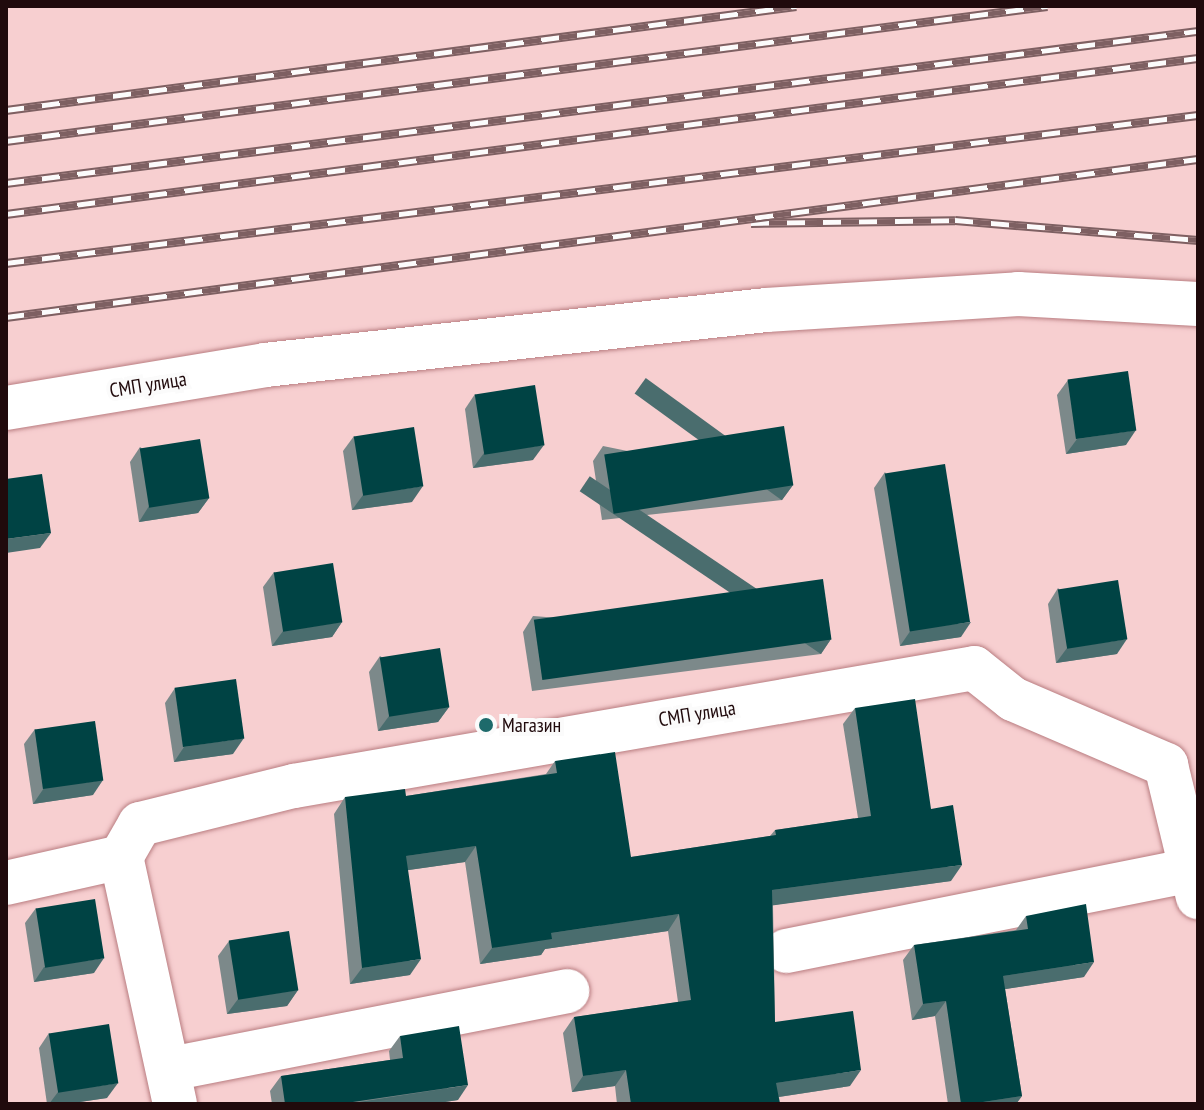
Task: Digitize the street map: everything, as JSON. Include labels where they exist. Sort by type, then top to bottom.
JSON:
[{"type":"street","name":"СМП улица","points":[[6,408],[265,365],[766,310],[1018,294],[1198,304]]},
{"type":"street","name":"СМП улица","points":[[121,857],[140,824],[294,786],[974,668],[1013,699],[1166,765],[1195,883],[786,951]]},
{"type":"street","points":[[6,883],[121,857],[172,1086],[567,991]]},
{"type":"building","points":[[1128,371],[1136,430],[1076,439],[1068,379]]},
{"type":"building","points":[[535,385],[545,445],[484,455],[475,395]]},
{"type":"building","points":[[784,426],[793,485],[614,514],[604,454]]},
{"type":"building","points":[[414,427],[423,486],[363,496],[354,437]]},
{"type":"building","points":[[200,439],[209,498],[149,508],[140,449]]},
{"type":"building","points":[[945,464],[970,622],[910,632],[885,474]]},
{"type":"building","points":[[42,474],[51,533],[6,539],[6,479]]},
{"type":"building","points":[[333,563],[342,622],[283,632],[274,572]]},
{"type":"building","points":[[823,579],[831,639],[542,680],[534,620]]},
{"type":"building","points":[[1118,580],[1127,639],[1067,649],[1058,590]]},
{"type":"building","points":[[440,648],[449,707],[389,717],[380,658]]},
{"type":"building","points":[[236,679],[244,738],[183,747],[175,688]]},
{"type":"building","points":[[915,699],[931,809],[953,805],[962,865],[772,890],[775,1022],[853,1011],[861,1070],[776,1083],[780,1104],[631,1104],[626,1070],[583,1076],[574,1017],[691,1000],[679,914],[551,933],[552,939],[492,948],[476,846],[406,856],[421,959],[362,968],[345,797],[405,789],[406,796],[557,773],[555,761],[615,752],[631,857],[776,835],[775,830],[871,816],[855,708]]},
{"type":"building","points":[[95,721],[103,780],[43,789],[35,729]]},
{"type":"building","points":[[95,899],[104,958],[45,968],[36,908]]},
{"type":"building","points":[[1086,904],[1094,962],[1003,976],[1022,1096],[961,1104],[946,1001],[923,1004],[914,945],[1028,929],[1026,916]]},
{"type":"building","points":[[289,931],[298,990],[238,1000],[229,941]]},
{"type":"building","points":[[109,1024],[118,1083],[58,1093],[49,1034]]},
{"type":"building","points":[[459,1026],[468,1085],[346,1104],[285,1104],[281,1076],[403,1058],[400,1036]]},
{"type":"railway","points":[[6,110],[796,6]]},
{"type":"railway","points":[[6,141],[1047,6]]},
{"type":"railway","points":[[6,183],[1198,31]]},
{"type":"railway","points":[[6,214],[1198,58]]},
{"type":"railway","points":[[6,263],[1198,115]]},
{"type":"railway","points":[[6,317],[1198,159]]},
{"type":"railway","points":[[751,223],[955,220],[1198,240]]},
{"type":"place","name":"Магазин","points":[[486,725]]}]
